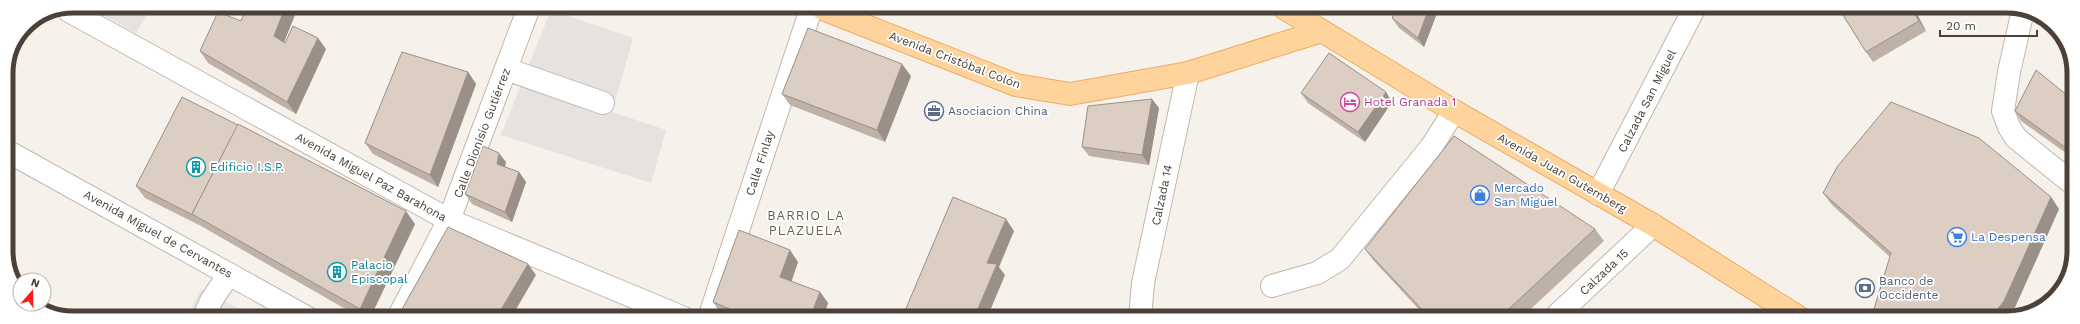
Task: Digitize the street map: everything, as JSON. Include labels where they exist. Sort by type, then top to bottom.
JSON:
[{"type":"main road","name":"Avenida Cristóbal Colón","points":[[833,13],[1016,86],[1070,94],[1188,73],[1322,31]]},
{"type":"main road","name":"Avenida Juan Gutemberg","points":[[1292,13],[1454,111],[1653,225],[1789,311]]},
{"type":"street","name":"Avenida Miguel Paz Barahona","points":[[73,13],[449,220],[667,311]]},
{"type":"street","name":"Calle Dionisio Gutiérrez","points":[[402,311],[449,220],[527,13]]},
{"type":"street","name":"Calle Finlay","points":[[711,311],[810,13]]},
{"type":"street","name":"Calzada San Miguel","points":[[1598,194],[1692,13]]},
{"type":"street","points":[[2022,15],[2008,72],[2003,111],[2009,127],[2016,138],[2067,179]]},
{"type":"street","points":[[506,69],[603,103]]},
{"type":"street","name":"Calzada 14","points":[[1145,311],[1143,283],[1188,73]]},
{"type":"street","points":[[1272,286],[1317,273],[1340,259],[1432,146],[1454,111]]},
{"type":"street","name":"Avenida Miguel de Cervantes","points":[[13,154],[295,311]]},
{"type":"street","name":"Calzada 15","points":[[1561,311],[1653,225]]},
{"type":"street","points":[[207,311],[211,301],[229,274]]},
{"type":"shaded area","points":[[100,13],[148,13],[136,33]]},
{"type":"shaded area","points":[[550,13],[560,13],[633,38],[612,112],[666,130],[651,183],[501,135]]},
{"type":"shaded area","points":[[201,289],[243,311],[190,311]]},
{"type":"building","points":[[218,13],[241,21],[244,13],[283,13],[274,36],[285,43],[293,26],[318,38],[287,102],[200,51]]},
{"type":"building","points":[[1394,13],[1427,13],[1418,38],[1392,18]]},
{"type":"building","points":[[1842,13],[1914,13],[1919,21],[1866,52]]},
{"type":"building","points":[[808,28],[902,64],[877,130],[782,94]]},
{"type":"building","points":[[402,52],[468,72],[430,175],[365,143]]},
{"type":"building","name":"Hotel Granada 1","points":[[1329,53],[1386,92],[1358,132],[1301,93]]},
{"type":"building","points":[[2036,70],[2067,95],[2067,149],[2015,111]]},
{"type":"building","name":"Edificio I.S.P.","points":[[182,97],[238,125],[192,214],[193,215],[136,186]]},
{"type":"building","points":[[1152,99],[1142,155],[1082,147],[1088,106]]},
{"type":"building","name":"La Despensa","points":[[1891,102],[1979,138],[2051,197],[2004,301],[1996,311],[1877,311],[1874,309],[1891,253],[1823,193],[1837,167]]},
{"type":"building","name":"Palacio Episcopal","points":[[238,124],[406,211],[360,309],[192,214]]},
{"type":"building","name":"Mercado San Miguel","points":[[1454,136],[1595,229],[1507,311],[1423,311],[1365,249]]},
{"type":"building","points":[[483,146],[499,153],[497,164],[519,172],[505,212],[465,194]]},
{"type":"building","points":[[953,197],[1006,219],[987,263],[997,264],[977,311],[905,311]]},
{"type":"building","points":[[448,227],[528,264],[500,311],[401,311]]},
{"type":"building","points":[[739,230],[790,250],[780,277],[820,292],[813,311],[734,311],[713,302]]},
{"type":"place","name":"Hotel Granada 1","points":[[1350,102]]},
{"type":"place","name":"Asociacion China","points":[[934,111]]},
{"type":"place","name":"Edificio I.S.P.","points":[[196,167]]},
{"type":"place","name":"Mercado San Miguel","points":[[1480,195]]},
{"type":"place","name":"La Despensa","points":[[1957,237]]},
{"type":"place","name":"Palacio Episcopal","points":[[337,272]]},
{"type":"place","name":"Banco de Occidente","points":[[1865,288]]},
{"type":"district","name":"BARRIO LA PLAZUELA","points":[[806,222]]}]
